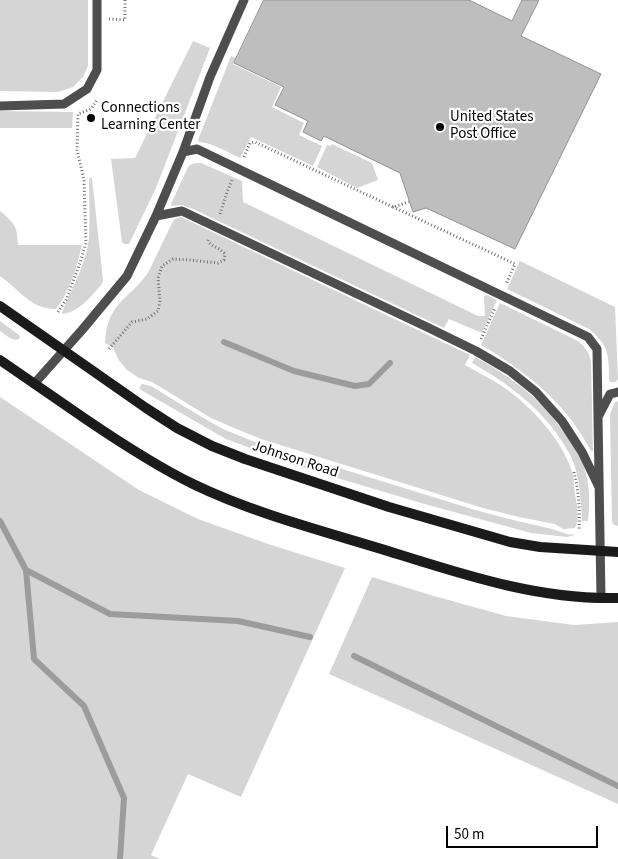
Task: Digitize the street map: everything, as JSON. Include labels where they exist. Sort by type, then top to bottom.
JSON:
[{"type":"main road","name":"Johnson Road","points":[[0,306],[176,428],[212,446],[245,459],[399,510],[510,542],[540,548],[618,552]]},
{"type":"main road","points":[[0,360],[159,467],[227,500],[267,514],[492,582],[568,596],[618,598]]},
{"type":"lane","points":[[0,106],[64,104],[87,89],[97,70],[97,0]]},
{"type":"lane","points":[[34,384],[126,276],[156,216],[183,152],[210,77],[244,0]]},
{"type":"lane","points":[[183,152],[197,149],[588,337],[597,349],[600,598]]},
{"type":"lane","points":[[156,216],[182,211],[429,328],[476,351],[510,371],[536,392],[562,421],[582,452],[599,487]]},
{"type":"lane","points":[[598,417],[610,394],[618,392]]},
{"type":"path","points":[[107,19],[125,20],[125,0]]},
{"type":"path","points":[[58,312],[66,300],[86,243],[84,180],[76,150],[78,114],[91,110],[100,97]]},
{"type":"shaded area","points":[[0,0],[88,0],[88,66],[83,77],[73,87],[58,92],[0,91]]},
{"type":"shaded area","points":[[193,41],[210,48],[156,188],[129,244],[124,244],[122,242],[111,159],[135,158]]},
{"type":"shaded area","points":[[231,56],[236,58],[233,64],[281,87],[272,107],[304,123],[299,135],[322,146],[313,166],[251,137],[240,158],[215,146],[199,142],[198,140]]},
{"type":"shaded area","points":[[0,111],[73,112],[72,128],[0,128]]},
{"type":"shaded area","points":[[332,144],[372,163],[378,180],[357,188],[317,167],[327,145],[331,146]]},
{"type":"shaded area","points":[[197,163],[242,181],[243,202],[478,316],[485,316],[484,297],[486,295],[497,300],[482,333],[449,319],[444,328],[193,209],[182,205],[171,206],[188,167]]},
{"type":"shaded area","points":[[91,177],[103,280],[102,284],[85,303],[68,313],[62,314],[82,267],[87,248],[89,238],[89,179]]},
{"type":"shaded area","points":[[0,211],[14,225],[18,245],[82,245],[72,278],[56,309],[39,306],[32,302],[0,276]]},
{"type":"shaded area","points":[[181,217],[470,355],[465,365],[493,380],[524,403],[545,425],[562,449],[573,475],[578,512],[575,528],[563,529],[555,524],[483,508],[261,439],[211,418],[152,382],[139,378],[127,370],[118,359],[113,347],[105,343],[110,319],[119,304],[148,273],[173,221]]},
{"type":"shaded area","points":[[520,261],[615,307],[618,379],[616,382],[610,382],[609,380],[608,357],[604,346],[589,329],[507,289]]},
{"type":"shaded area","points":[[500,303],[576,340],[586,349],[591,362],[593,451],[591,451],[570,418],[544,390],[514,366],[481,345]]},
{"type":"shaded area","points":[[0,321],[19,335],[19,339],[11,339],[0,331]]},
{"type":"shaded area","points":[[475,357],[528,392],[560,426],[580,457],[586,474],[589,494],[588,521],[582,521],[576,471],[561,440],[543,416],[521,396],[472,363]]},
{"type":"shaded area","points":[[142,384],[151,386],[223,429],[255,442],[475,510],[575,535],[567,537],[531,533],[304,468],[226,439],[141,390],[139,388]]},
{"type":"shaded area","points":[[0,397],[139,490],[198,519],[271,545],[345,568],[241,797],[188,774],[151,855],[160,859],[0,859]]},
{"type":"shaded area","points":[[617,401],[618,526],[612,522],[610,414]]},
{"type":"shaded area","points":[[372,577],[506,616],[574,625],[618,622],[618,804],[329,674]]},
{"type":"building","name":"United States Post Office","points":[[264,0],[469,0],[512,21],[522,0],[539,0],[521,36],[601,74],[515,249],[426,208],[413,212],[400,173],[324,136],[321,141],[303,132],[308,121],[275,105],[284,87],[234,63]]},
{"type":"waterway","points":[[224,342],[294,371],[355,386],[369,384],[390,363]]},
{"type":"waterway","points":[[0,521],[26,570],[34,659],[84,706],[124,798],[120,859]]},
{"type":"waterway","points":[[26,570],[110,614],[238,621],[310,637]]},
{"type":"waterway","points":[[354,656],[618,786]]},
{"type":"place","name":"Connections Learning Center","points":[[91,118]]},
{"type":"place","name":"United States Post Office","points":[[440,127]]}]
